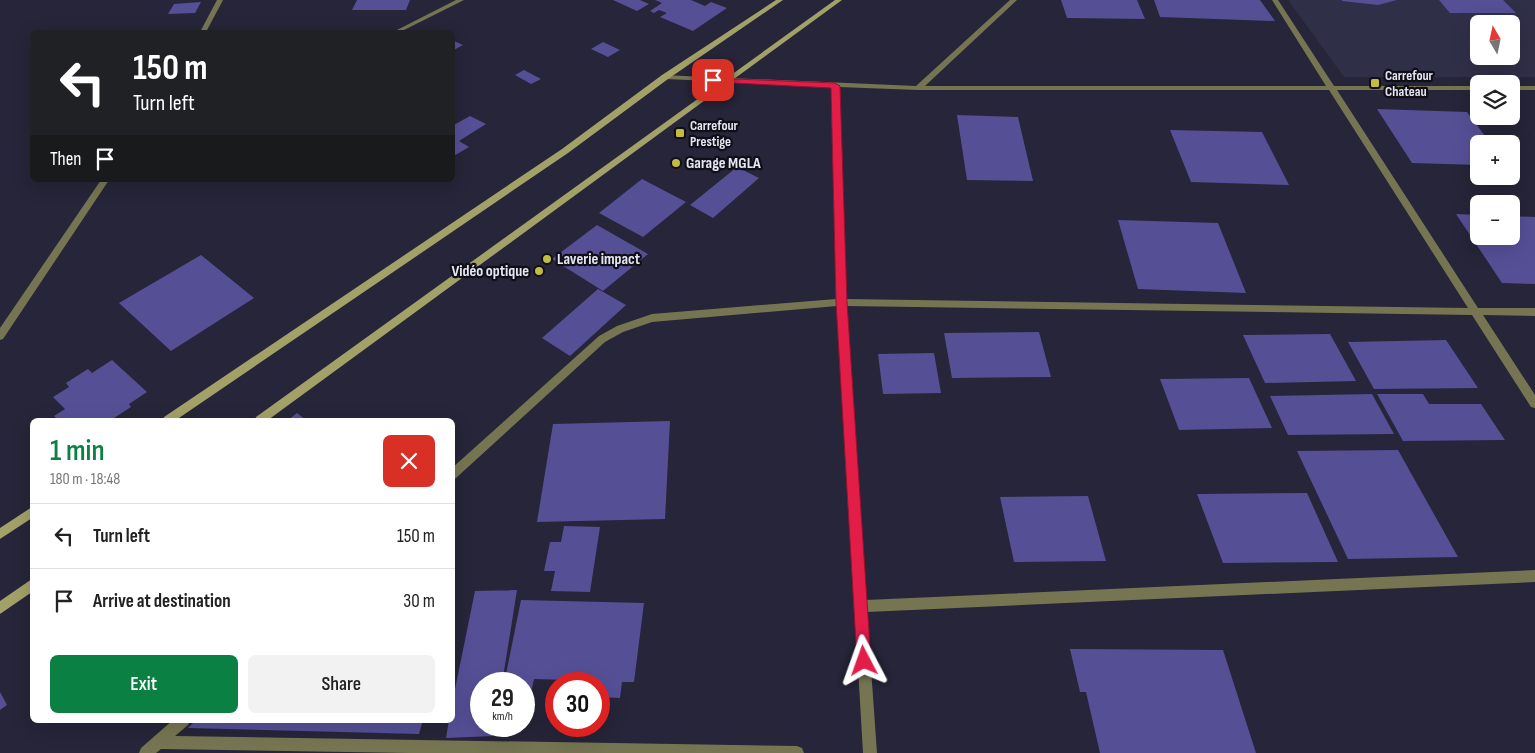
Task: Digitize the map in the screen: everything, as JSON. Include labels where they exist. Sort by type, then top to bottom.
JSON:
[{"type":"main road","points":[[171,418],[565,151],[665,77],[780,0]]},
{"type":"main road","points":[[263,418],[839,0]]},
{"type":"main road","points":[[0,534],[30,513]]},
{"type":"main road","points":[[0,608],[30,586]]},
{"type":"street","points":[[204,30],[220,0]]},
{"type":"street","points":[[400,30],[461,0]]},
{"type":"street","points":[[918,88],[1014,0]]},
{"type":"street","points":[[1275,0],[1333,87],[1535,404]]},
{"type":"street","points":[[665,77],[835,86],[918,88],[1470,88]]},
{"type":"street","points":[[835,86],[841,302],[870,753]]},
{"type":"street","points":[[1520,88],[1535,88]]},
{"type":"street","points":[[0,336],[104,182]]},
{"type":"street","points":[[455,472],[602,340],[620,329],[652,318],[841,302],[1535,312]]},
{"type":"street","points":[[861,606],[1535,576]]},
{"type":"street","points":[[146,753],[180,723]]},
{"type":"street","points":[[158,742],[797,753]]},
{"type":"shaded area","points":[[1288,0],[1535,0],[1535,77],[1520,77],[1520,75],[1470,75],[1470,77],[1344,77]]},
{"type":"building","points":[[357,0],[410,0],[406,10],[352,10]]},
{"type":"building","points":[[613,0],[640,0],[649,4],[637,11]]},
{"type":"building","points":[[655,0],[691,0],[705,6],[711,2],[727,8],[693,31],[660,17],[667,13],[659,10],[654,13],[650,11],[662,3]]},
{"type":"building","points":[[1061,0],[1137,0],[1145,19],[1067,18]]},
{"type":"building","points":[[1154,0],[1260,0],[1275,21],[1160,17]]},
{"type":"building","points":[[1342,0],[1397,0],[1378,5],[1342,1]]},
{"type":"building","points":[[1439,0],[1503,0],[1516,13],[1450,13]]},
{"type":"building","points":[[201,2],[195,13],[168,14],[174,4]]},
{"type":"building","points":[[455,41],[463,45],[455,49]]},
{"type":"building","points":[[603,42],[620,50],[608,57],[591,49]]},
{"type":"building","points":[[524,70],[541,79],[531,84],[515,75]]},
{"type":"building","points":[[1377,109],[1467,112],[1470,116],[1470,125],[1477,125],[1484,135],[1470,135],[1470,165],[1412,163]]},
{"type":"building","points":[[957,115],[1018,117],[1033,181],[967,180]]},
{"type":"building","points":[[470,116],[486,124],[459,141],[469,147],[455,155],[455,124]]},
{"type":"building","points":[[1170,130],[1262,132],[1289,185],[1191,182]]},
{"type":"building","points":[[737,167],[759,178],[713,218],[690,205]]},
{"type":"building","points":[[642,179],[686,202],[643,237],[599,213]]},
{"type":"building","points":[[1456,214],[1470,215],[1470,235]]},
{"type":"building","points":[[1520,216],[1535,217],[1535,284],[1502,283],[1477,245],[1520,245]]},
{"type":"building","points":[[1118,220],[1218,223],[1246,293],[1138,289]]},
{"type":"building","points":[[597,225],[648,254],[603,291],[552,259]]},
{"type":"building","points":[[201,255],[254,298],[171,351],[119,303]]},
{"type":"building","points":[[598,289],[626,305],[570,356],[542,338]]},
{"type":"building","points":[[1039,332],[1051,377],[952,378],[944,333]]},
{"type":"building","points":[[1330,334],[1356,381],[1265,383],[1243,335]]},
{"type":"building","points":[[1446,340],[1478,388],[1374,389],[1348,342]]},
{"type":"building","points":[[934,353],[941,393],[883,394],[878,354]]},
{"type":"building","points":[[112,360],[147,392],[129,404],[131,407],[114,418],[56,418],[54,416],[65,409],[53,397],[69,387],[66,383],[88,369],[92,373]]},
{"type":"building","points":[[1249,378],[1272,428],[1179,430],[1160,379]]},
{"type":"building","points":[[1372,394],[1394,434],[1288,435],[1270,396]]},
{"type":"building","points":[[1377,394],[1423,394],[1429,404],[1481,404],[1505,440],[1403,441]]},
{"type":"building","points":[[297,413],[303,418],[291,418]]},
{"type":"building","points":[[670,421],[665,519],[537,522],[553,424]]},
{"type":"building","points":[[1398,450],[1458,557],[1348,559],[1297,451]]},
{"type":"building","points":[[1307,493],[1338,562],[1223,563],[1197,494]]},
{"type":"building","points":[[1088,496],[1106,561],[1014,562],[1000,497]]},
{"type":"building","points":[[564,526],[600,527],[590,592],[551,591],[555,571],[544,571],[550,542],[561,542]]},
{"type":"building","points":[[517,590],[504,672],[470,672],[470,737],[446,738],[448,723],[455,723],[455,689],[475,591]]},
{"type":"building","points":[[521,600],[644,603],[634,682],[622,682],[620,698],[610,698],[610,672],[545,672],[545,679],[535,679],[535,672],[506,672]]},
{"type":"building","points":[[1070,649],[1223,650],[1256,753],[1100,753],[1086,692],[1080,692]]},
{"type":"building","points":[[0,692],[7,705],[0,710]]},
{"type":"building","points":[[193,723],[422,723],[419,734],[188,728]]},
{"type":"place","name":"Carrefour Chateau","points":[[1375,83]]},
{"type":"place","name":"Carrefour Prestige","points":[[680,133]]},
{"type":"place","name":"Garage MGLA","points":[[676,163]]},
{"type":"place","name":"Laverie impact","points":[[547,259]]},
{"type":"place","name":"Vidéo optique","points":[[539,271]]},
{"type":"route","points":[[713,80],[835,86],[841,302],[864,661]]}]
